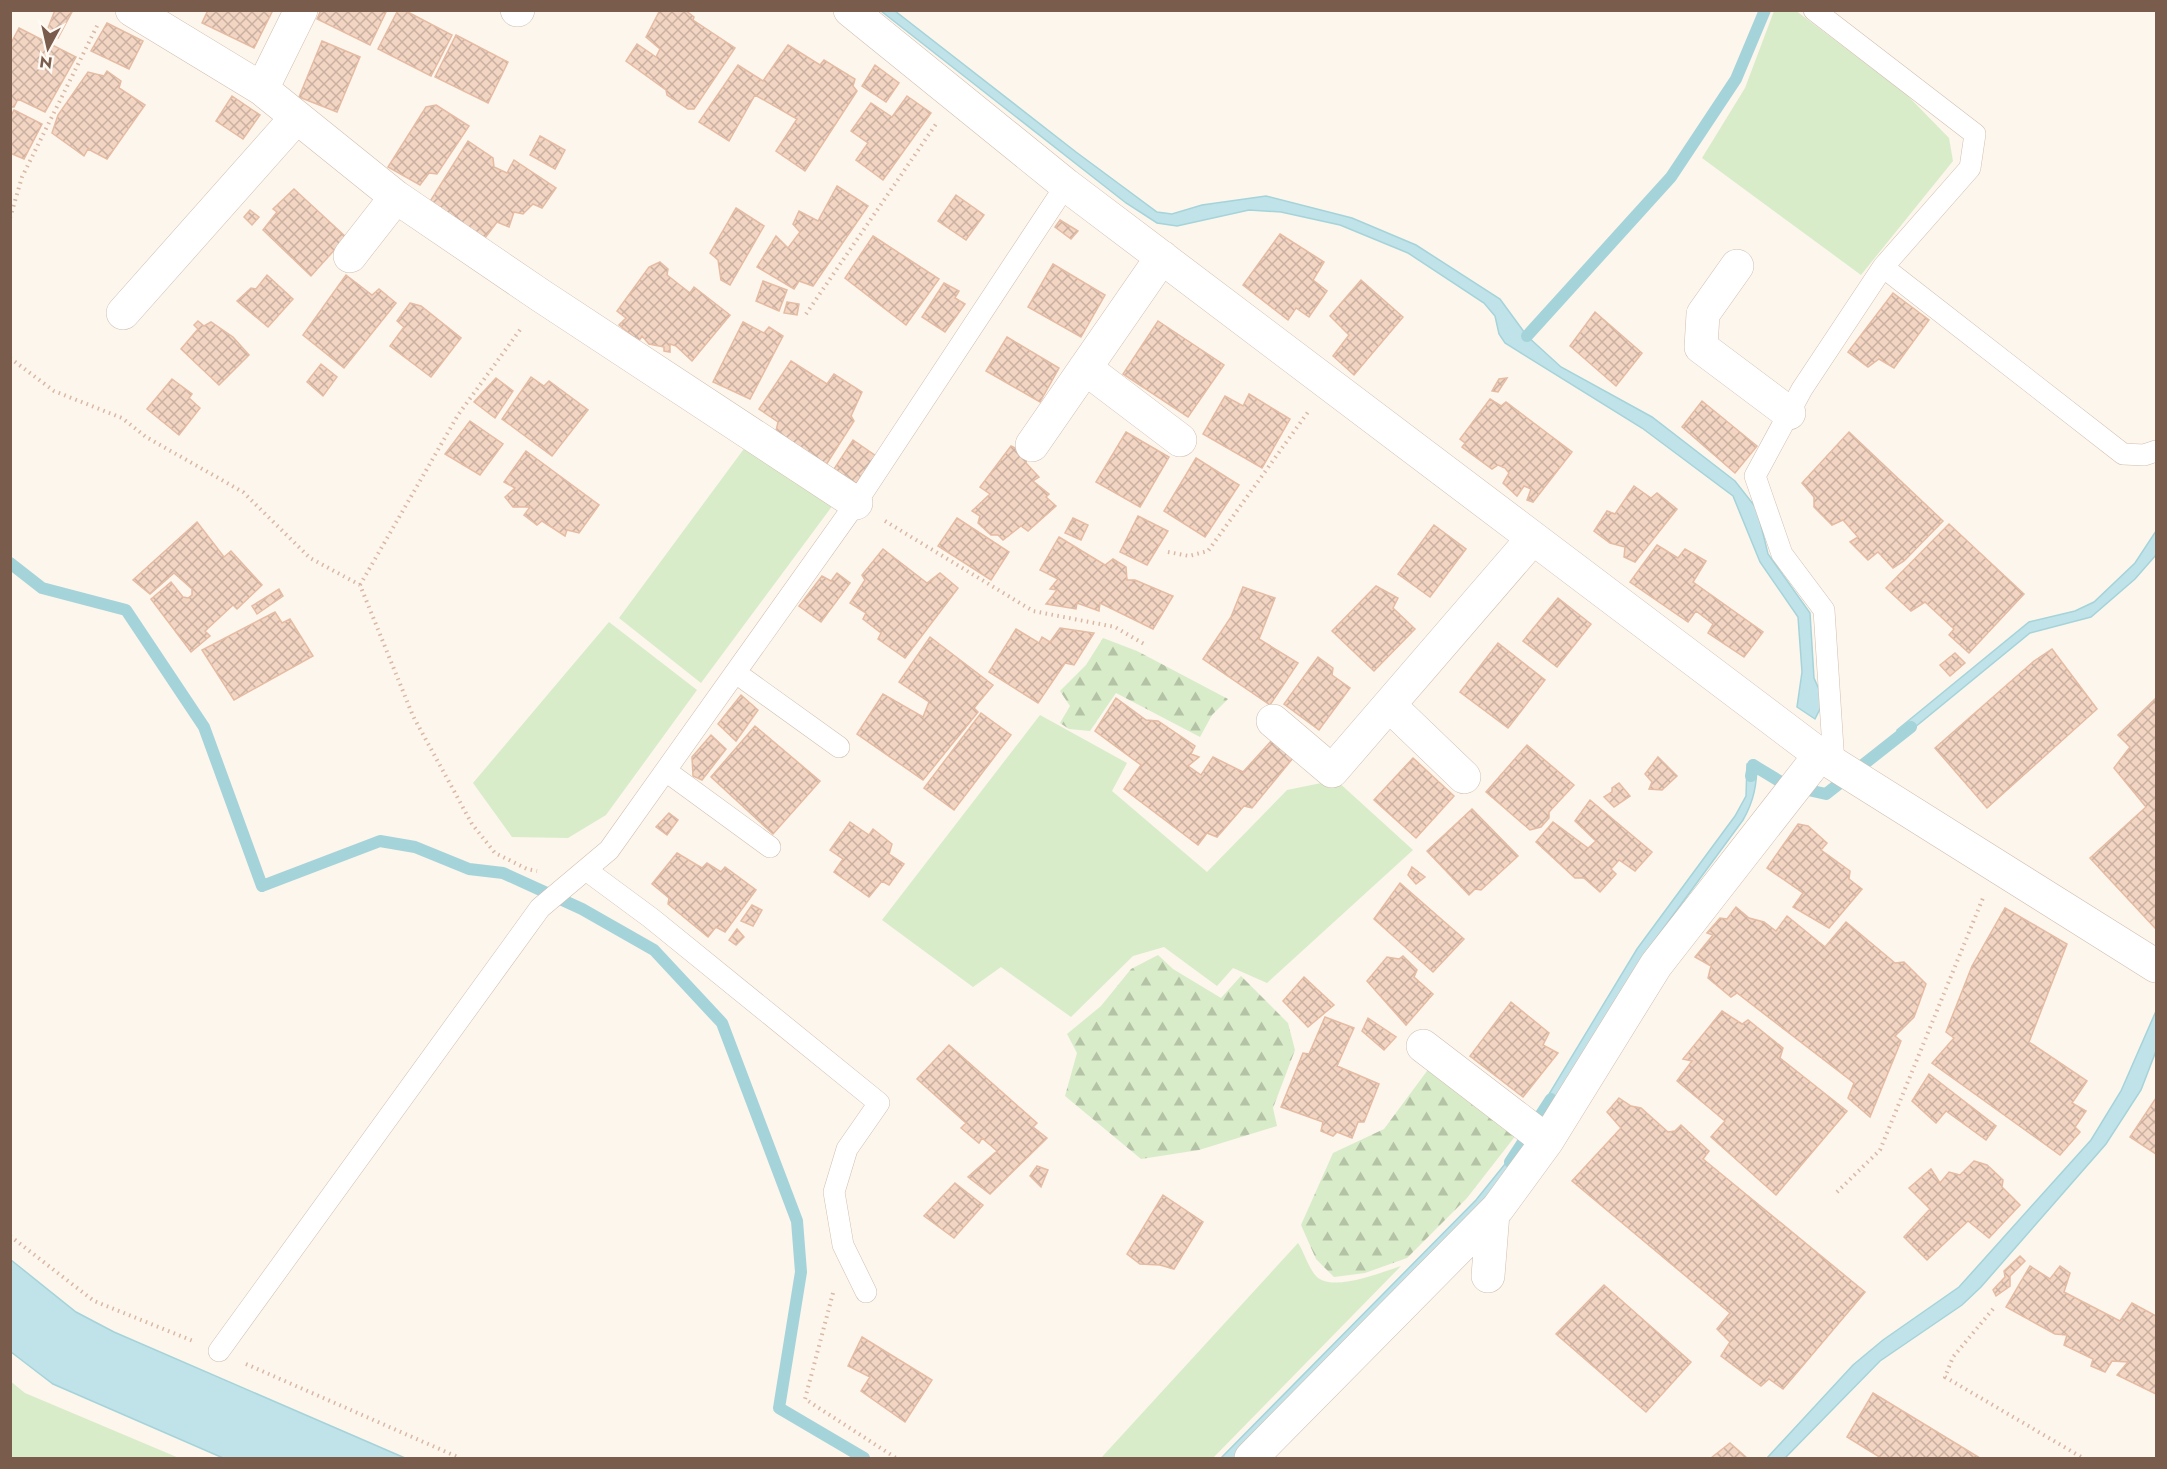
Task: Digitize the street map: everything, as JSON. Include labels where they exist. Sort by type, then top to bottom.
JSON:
[{"type":"street","points":[[132,10],[262,89],[396,197],[856,503]]},
{"type":"street","points":[[262,89],[300,10]]},
{"type":"street","points":[[855,12],[1066,185],[1827,759],[2157,966]]},
{"type":"street","points":[[123,313],[296,118]]},
{"type":"street","points":[[350,256],[396,197]]},
{"type":"street","points":[[1032,445],[1162,257]]},
{"type":"street","points":[[1737,266],[1703,314],[1701,347],[1789,414]]},
{"type":"street","points":[[1085,368],[1180,440]]},
{"type":"street","points":[[1273,721],[1332,771],[1533,538]]},
{"type":"street","points":[[1389,705],[1464,777]]},
{"type":"street","points":[[1251,1458],[1493,1212],[1547,1141],[1656,965],[1827,759]]},
{"type":"street","points":[[1424,1046],[1547,1141]]},
{"type":"street","points":[[1488,1276],[1493,1212]]},
{"type":"lane","points":[[1814,10],[1975,134],[1970,168],[1883,267],[1802,389],[1755,476],[1782,554],[1824,610],[1827,759]]},
{"type":"lane","points":[[219,1351],[540,908],[609,850],[856,503],[1066,185]]},
{"type":"lane","points":[[1883,267],[2123,454],[2144,455],[2157,451]]},
{"type":"lane","points":[[736,672],[839,747]]},
{"type":"lane","points":[[666,771],[770,847]]},
{"type":"lane","points":[[581,874],[651,918],[879,1103],[847,1149],[834,1192],[843,1245],[866,1292]]},
{"type":"path","points":[[10,218],[22,177],[99,21]]},
{"type":"path","points":[[806,314],[956,96]]},
{"type":"path","points":[[360,585],[458,414],[544,297]]},
{"type":"path","points":[[10,358],[54,391],[122,418],[146,437],[243,492],[310,558],[360,585],[413,716],[472,824],[495,853],[527,869],[581,874]]},
{"type":"path","points":[[1168,552],[1189,556],[1208,551],[1328,384]]},
{"type":"path","points":[[856,503],[1033,611],[1115,627],[1144,644]]},
{"type":"path","points":[[1837,1192],[1880,1150],[1996,866]]},
{"type":"path","points":[[10,1236],[94,1301],[219,1351],[460,1458]]},
{"type":"path","points":[[843,1245],[825,1330],[805,1399],[896,1458]]},
{"type":"path","points":[[1993,1309],[1953,1357],[1945,1377],[2083,1458]]},
{"type":"green space","points":[[1795,10],[1906,94],[1949,138],[1953,161],[1861,275],[1702,158],[1745,88],[1774,11]]},
{"type":"green space","points":[[746,446],[833,505],[701,683],[619,618]]},
{"type":"green space","points":[[609,622],[697,690],[606,815],[568,838],[512,837],[473,783]]},
{"type":"green space","points":[[1103,638],[1137,651],[1228,699],[1212,715],[1200,737],[1116,693],[1090,731],[1069,729],[1060,723],[1070,706],[1060,691],[1086,665]]},
{"type":"green space","points":[[1040,715],[1127,763],[1112,791],[1207,872],[1287,790],[1336,780],[1413,850],[1267,983],[1233,968],[1217,986],[1164,947],[1133,956],[1071,1017],[1001,967],[973,987],[882,920]]},
{"type":"green space","points":[[1158,955],[1173,969],[1221,998],[1241,976],[1288,1023],[1295,1050],[1273,1108],[1277,1126],[1199,1150],[1141,1159],[1065,1096],[1077,1053],[1067,1034],[1101,1006],[1131,969]]},
{"type":"green space","points":[[1430,1067],[1520,1130],[1467,1198],[1407,1258],[1365,1273],[1334,1277],[1316,1259],[1301,1225],[1333,1153],[1384,1129]]},
{"type":"green space","points":[[1298,1243],[1313,1272],[1323,1281],[1357,1280],[1401,1266],[1213,1458],[1101,1458]]},
{"type":"green space","points":[[10,1381],[25,1393],[179,1458],[11,1458]]},
{"type":"water","points":[[881,11],[895,11],[1157,212],[1172,214],[1202,205],[1266,196],[1352,218],[1416,245],[1500,299],[1527,336],[1561,367],[1652,417],[1735,481],[1757,509],[1768,554],[1810,613],[1814,678],[1824,701],[1815,719],[1797,707],[1802,672],[1798,617],[1760,562],[1733,496],[1642,428],[1505,343],[1499,334],[1495,316],[1484,303],[1408,253],[1340,225],[1281,212],[1249,210],[1177,226],[1157,223],[1126,203]]},
{"type":"water","points":[[2156,531],[2156,555],[2135,579],[2091,617],[2030,633],[1898,741],[1897,730],[2029,622],[2075,611],[2094,602],[2135,563]]},
{"type":"water","points":[[1757,762],[1754,792],[1743,820],[1646,952],[1546,1113],[1540,1109],[1637,949],[1735,816],[1746,796],[1747,764]]},
{"type":"water","points":[[2156,1011],[2156,1051],[2141,1090],[2106,1144],[1981,1287],[1962,1305],[1880,1361],[1785,1458],[1767,1458],[1853,1365],[1883,1340],[1959,1287],[2091,1140],[2121,1091]]},
{"type":"water","points":[[1517,1149],[1521,1153],[1488,1199],[1236,1458],[1221,1458],[1476,1200]]},
{"type":"water","points":[[11,1260],[76,1312],[114,1332],[405,1458],[223,1458],[53,1384],[11,1352]]},
{"type":"building","points":[[55,10],[73,10],[58,38],[46,33]]},
{"type":"building","points":[[208,10],[273,10],[254,48],[202,23]]},
{"type":"building","points":[[321,10],[387,10],[370,45],[317,19]]},
{"type":"building","points":[[398,10],[404,10],[452,35],[431,76],[378,49]]},
{"type":"building","points":[[660,10],[685,10],[694,17],[693,20],[735,48],[694,109],[688,109],[667,95],[666,90],[626,61],[637,44],[656,57],[660,49],[646,37]]},
{"type":"building","points":[[107,23],[143,41],[129,69],[91,51]]},
{"type":"building","points":[[19,28],[76,57],[45,112],[18,99],[14,107],[10,107],[10,45]]},
{"type":"building","points":[[456,35],[508,62],[488,103],[435,77]]},
{"type":"building","points":[[322,41],[360,57],[337,112],[299,97]]},
{"type":"building","points":[[788,45],[820,65],[824,60],[855,79],[853,86],[857,91],[805,171],[776,151],[797,119],[755,95],[729,141],[699,122],[738,65],[763,81]]},
{"type":"building","points":[[875,65],[899,83],[886,102],[862,86]]},
{"type":"building","points":[[107,71],[121,81],[119,88],[145,105],[107,159],[88,149],[84,156],[52,133],[58,115],[88,72],[104,76]]},
{"type":"building","points":[[232,96],[260,115],[243,139],[216,121]]},
{"type":"building","points":[[907,96],[931,113],[883,180],[856,160],[868,143],[851,131],[871,103],[892,117]]},
{"type":"building","points":[[436,105],[469,126],[437,174],[429,173],[420,185],[388,167],[426,107]]},
{"type":"building","points":[[14,110],[42,124],[24,159],[10,153],[10,118]]},
{"type":"building","points":[[540,136],[565,150],[555,169],[530,155]]},
{"type":"building","points":[[468,141],[493,158],[494,167],[507,173],[514,160],[556,188],[542,208],[533,204],[523,214],[514,212],[509,227],[497,222],[485,238],[429,203]]},
{"type":"building","points":[[837,186],[868,206],[813,286],[799,281],[794,289],[757,267],[776,236],[788,248],[800,232],[793,224],[799,211],[818,221]]},
{"type":"building","points":[[294,189],[346,237],[311,276],[263,230],[277,212],[273,209]]},
{"type":"building","points":[[956,195],[984,215],[966,240],[938,221]]},
{"type":"building","points":[[736,208],[764,226],[730,285],[721,280],[718,260],[710,253]]},
{"type":"building","points":[[250,210],[259,217],[252,225],[244,217]]},
{"type":"building","points":[[1060,220],[1078,231],[1071,239],[1055,227]]},
{"type":"building","points":[[1280,234],[1324,262],[1313,280],[1327,291],[1309,317],[1296,308],[1288,320],[1243,285]]},
{"type":"building","points":[[873,236],[939,279],[906,325],[845,278]]},
{"type":"building","points":[[660,262],[668,269],[667,275],[690,293],[694,287],[730,315],[692,361],[676,346],[670,344],[670,352],[664,351],[664,347],[649,344],[642,336],[639,341],[619,325],[626,318],[617,311],[649,267]]},
{"type":"building","points":[[1053,264],[1105,295],[1081,337],[1028,307]]},
{"type":"building","points":[[267,275],[293,299],[268,327],[237,301],[251,288],[256,289]]},
{"type":"building","points":[[346,275],[372,295],[379,289],[396,303],[344,368],[303,335]]},
{"type":"building","points":[[1361,280],[1403,317],[1354,375],[1333,356],[1349,335],[1330,316]]},
{"type":"building","points":[[763,281],[787,290],[779,311],[756,301]]},
{"type":"building","points":[[944,283],[959,291],[955,298],[965,304],[945,332],[922,317]]},
{"type":"building","points":[[1893,293],[1929,320],[1894,368],[1879,359],[1868,367],[1848,352]]},
{"type":"building","points":[[787,302],[799,304],[797,315],[784,313]]},
{"type":"building","points":[[410,303],[421,306],[461,338],[431,377],[390,346],[404,327],[397,321]]},
{"type":"building","points":[[1595,312],[1642,353],[1616,386],[1570,346]]},
{"type":"building","points":[[198,321],[204,326],[211,322],[233,337],[249,355],[219,385],[181,349],[198,329],[194,325]]},
{"type":"building","points":[[1158,321],[1224,365],[1188,417],[1123,374]]},
{"type":"building","points":[[743,322],[764,333],[769,327],[783,336],[750,399],[713,382]]},
{"type":"building","points":[[1007,337],[1059,368],[1040,402],[986,371]]},
{"type":"building","points":[[791,361],[827,384],[834,374],[862,392],[851,416],[854,421],[826,465],[776,431],[778,422],[759,409]]},
{"type":"building","points":[[321,364],[337,377],[323,396],[307,382]]},
{"type":"building","points":[[531,377],[544,386],[549,381],[588,410],[552,456],[502,419]]},
{"type":"building","points":[[496,378],[513,391],[495,418],[474,402]]},
{"type":"building","points":[[1507,378],[1498,392],[1492,391],[1499,379]]},
{"type":"building","points":[[172,379],[192,394],[189,398],[200,408],[179,435],[147,409]]},
{"type":"building","points":[[1249,394],[1290,419],[1262,468],[1203,434],[1225,396],[1243,406]]},
{"type":"building","points":[[1490,399],[1501,406],[1506,402],[1572,452],[1533,502],[1527,500],[1531,489],[1524,486],[1517,496],[1503,483],[1509,473],[1505,468],[1498,465],[1492,469],[1462,447],[1465,443],[1460,439]]},
{"type":"building","points":[[1702,401],[1757,446],[1735,473],[1682,427]]},
{"type":"building","points":[[470,421],[503,444],[480,475],[445,454]]},
{"type":"building","points":[[1126,432],[1169,457],[1140,507],[1096,482]]},
{"type":"building","points":[[1849,432],[1943,521],[1904,561],[1893,568],[1878,552],[1868,560],[1850,542],[1858,537],[1843,520],[1832,525],[1814,507],[1814,497],[1802,483]]},
{"type":"building","points":[[853,440],[876,456],[856,484],[834,469]]},
{"type":"building","points":[[1011,446],[1028,454],[1026,463],[1039,477],[1033,481],[1049,494],[1046,497],[1056,506],[1028,531],[1021,526],[1003,540],[998,535],[991,535],[978,523],[980,516],[972,511],[990,494],[980,487]]},
{"type":"building","points":[[526,451],[599,505],[579,533],[567,530],[565,536],[542,521],[537,525],[524,515],[530,507],[513,507],[505,497],[515,488],[504,482]]},
{"type":"building","points":[[1196,458],[1239,485],[1205,537],[1164,511]]},
{"type":"building","points":[[1634,486],[1651,498],[1657,493],[1677,509],[1635,562],[1624,557],[1625,547],[1610,543],[1594,531],[1607,511],[1615,514]]},
{"type":"building","points":[[1138,516],[1168,531],[1147,565],[1120,552]]},
{"type":"building","points":[[957,518],[1009,552],[991,580],[938,546]]},
{"type":"building","points":[[1073,518],[1088,525],[1081,540],[1065,533]]},
{"type":"building","points":[[197,522],[224,557],[231,551],[262,585],[237,609],[233,605],[205,631],[210,636],[191,652],[151,599],[171,582],[183,597],[188,598],[192,595],[192,589],[174,573],[150,594],[133,580]]},
{"type":"building","points":[[1949,524],[2024,594],[1969,653],[1949,635],[1954,629],[1925,602],[1911,611],[1886,588]]},
{"type":"building","points":[[1434,525],[1466,549],[1430,597],[1398,574]]},
{"type":"building","points":[[1059,537],[1105,565],[1113,559],[1126,567],[1127,580],[1135,580],[1173,596],[1153,629],[1100,603],[1099,611],[1077,603],[1076,609],[1046,604],[1057,590],[1050,589],[1058,579],[1040,570]]},
{"type":"building","points":[[1657,545],[1678,558],[1685,549],[1706,561],[1693,582],[1763,632],[1744,657],[1708,633],[1713,624],[1696,611],[1688,622],[1630,582]]},
{"type":"building","points":[[883,549],[927,583],[940,573],[958,588],[905,658],[878,639],[881,633],[863,619],[866,613],[850,603],[865,580],[862,575]]},
{"type":"building","points":[[837,573],[850,583],[821,622],[799,606],[822,576],[831,581]]},
{"type":"building","points":[[1376,586],[1398,598],[1393,608],[1415,629],[1374,671],[1332,631]]},
{"type":"building","points":[[1243,587],[1275,598],[1259,639],[1298,663],[1270,705],[1203,659],[1231,617]]},
{"type":"building","points":[[279,589],[283,596],[257,614],[252,606]]},
{"type":"building","points":[[1558,598],[1591,624],[1557,667],[1523,641]]},
{"type":"building","points":[[275,612],[282,623],[290,619],[313,656],[234,700],[202,650]]},
{"type":"building","points":[[1060,628],[1094,633],[1074,665],[1065,663],[1038,703],[989,672],[1016,629],[1039,643],[1042,637],[1050,642]]},
{"type":"building","points":[[930,637],[993,685],[974,708],[978,712],[923,780],[857,734],[883,694],[923,717],[929,702],[899,682]]},
{"type":"building","points":[[1498,643],[1545,680],[1508,728],[1460,692]]},
{"type":"building","points":[[2052,649],[2097,709],[1987,808],[1935,748],[2034,661]]},
{"type":"building","points":[[1955,653],[1965,663],[1950,676],[1940,665]]},
{"type":"building","points":[[1318,657],[1333,668],[1332,675],[1350,688],[1319,730],[1284,704]]},
{"type":"building","points":[[741,695],[758,710],[736,741],[718,724]]},
{"type":"building","points":[[1116,698],[1146,720],[1158,721],[1195,746],[1191,754],[1199,757],[1188,766],[1201,775],[1213,757],[1243,772],[1272,740],[1293,758],[1252,808],[1244,806],[1217,837],[1207,833],[1198,845],[1124,789],[1141,765],[1095,731]]},
{"type":"building","points":[[2156,698],[2156,929],[2090,858],[2146,807],[2114,768],[2130,747],[2118,735]]},
{"type":"building","points":[[981,713],[1011,735],[954,810],[924,788]]},
{"type":"building","points":[[755,726],[820,781],[773,834],[711,777]]},
{"type":"building","points":[[711,735],[726,749],[702,780],[693,776],[692,757]]},
{"type":"building","points":[[1527,745],[1574,785],[1549,812],[1549,818],[1541,827],[1530,830],[1486,792]]},
{"type":"building","points":[[1658,757],[1677,776],[1662,790],[1649,789],[1652,782],[1645,774]]},
{"type":"building","points":[[1413,758],[1454,796],[1416,838],[1374,800]]},
{"type":"building","points":[[1619,783],[1630,796],[1614,807],[1604,797],[1612,792],[1612,788]]},
{"type":"building","points":[[1590,800],[1652,852],[1635,871],[1619,860],[1611,869],[1616,874],[1600,892],[1584,878],[1575,878],[1536,842],[1553,822],[1588,848],[1596,841],[1575,821]]},
{"type":"building","points":[[1472,809],[1518,856],[1481,890],[1475,889],[1469,895],[1427,851]]},
{"type":"building","points":[[669,813],[678,820],[667,835],[656,827]]},
{"type":"building","points":[[850,822],[869,835],[873,829],[892,844],[889,854],[904,864],[889,885],[882,881],[869,897],[834,872],[843,859],[830,850]]},
{"type":"building","points":[[1798,824],[1808,826],[1827,843],[1821,850],[1850,871],[1849,879],[1862,889],[1829,928],[1793,907],[1803,893],[1767,868]]},
{"type":"building","points":[[677,853],[702,868],[707,863],[721,872],[725,867],[756,890],[725,932],[716,927],[708,937],[668,904],[669,898],[652,884]]},
{"type":"building","points":[[1412,867],[1425,877],[1416,884],[1408,875]]},
{"type":"building","points":[[1400,883],[1464,939],[1433,972],[1374,919]]},
{"type":"building","points":[[752,905],[762,910],[753,926],[741,921]]},
{"type":"building","points":[[1736,907],[1749,918],[1764,922],[1776,931],[1787,916],[1825,947],[1846,922],[1895,963],[1904,962],[1926,984],[1914,1017],[1895,1036],[1901,1041],[1870,1117],[1848,1098],[1854,1083],[1737,993],[1731,997],[1708,978],[1711,966],[1695,957],[1713,935],[1707,933],[1720,918],[1727,919]]},
{"type":"building","points":[[2005,908],[2067,944],[2029,1042],[2087,1081],[2072,1103],[2086,1111],[2075,1127],[2080,1132],[2060,1155],[1932,1063],[1954,1038],[1946,1032],[1972,966]]},
{"type":"building","points":[[737,929],[744,937],[736,945],[729,940]]},
{"type":"building","points":[[1403,956],[1417,970],[1414,977],[1433,994],[1406,1025],[1367,981],[1387,957],[1399,959]]},
{"type":"building","points":[[1304,977],[1334,1005],[1308,1027],[1283,1001]]},
{"type":"building","points":[[1511,1002],[1549,1033],[1543,1045],[1558,1053],[1523,1097],[1470,1056]]},
{"type":"building","points":[[1722,1011],[1742,1024],[1748,1020],[1783,1048],[1780,1058],[1847,1111],[1776,1195],[1711,1137],[1725,1121],[1677,1081],[1692,1061],[1683,1059]]},
{"type":"building","points":[[1325,1017],[1354,1028],[1337,1066],[1379,1084],[1364,1122],[1358,1122],[1352,1138],[1337,1132],[1333,1136],[1321,1131],[1323,1122],[1281,1107],[1303,1053],[1309,1054]]},
{"type":"building","points":[[1368,1018],[1396,1037],[1384,1050],[1362,1031]]},
{"type":"building","points":[[949,1045],[1037,1123],[1033,1127],[1047,1138],[990,1194],[968,1177],[997,1151],[982,1138],[979,1143],[961,1128],[966,1123],[917,1079]]},
{"type":"building","points":[[1929,1074],[1996,1126],[1986,1140],[1946,1111],[1936,1123],[1912,1101]]},
{"type":"building","points":[[1619,1098],[1631,1106],[1641,1108],[1668,1132],[1675,1131],[1681,1125],[1709,1151],[1703,1159],[1865,1292],[1783,1389],[1769,1379],[1761,1386],[1721,1356],[1730,1342],[1717,1329],[1730,1313],[1572,1181],[1621,1128],[1607,1112]]},
{"type":"building","points":[[2156,1098],[2156,1154],[2130,1137]]},
{"type":"building","points":[[1974,1161],[1987,1165],[2003,1180],[2002,1187],[2020,1205],[1989,1238],[1968,1221],[1927,1260],[1904,1237],[1930,1209],[1909,1188],[1931,1169],[1940,1183],[1949,1172],[1960,1175]]},
{"type":"building","points":[[1037,1166],[1048,1170],[1041,1187],[1030,1176]]},
{"type":"building","points":[[955,1183],[983,1205],[954,1238],[924,1216]]},
{"type":"building","points":[[1163,1195],[1203,1222],[1174,1269],[1160,1265],[1140,1264],[1127,1254]]},
{"type":"building","points":[[2020,1256],[2025,1261],[2010,1276],[2010,1286],[1996,1296],[1993,1290],[2005,1277],[2004,1271]]},
{"type":"building","points":[[2030,1266],[2050,1279],[2060,1266],[2070,1273],[2064,1292],[2120,1321],[2132,1303],[2156,1316],[2156,1394],[2117,1375],[2128,1362],[2112,1361],[2105,1372],[2091,1366],[2093,1359],[2064,1345],[2067,1335],[2055,1334],[2006,1307]]},
{"type":"building","points":[[1604,1285],[1691,1362],[1646,1412],[1556,1334]]},
{"type":"building","points":[[862,1337],[932,1380],[905,1422],[861,1391],[870,1377],[848,1366]]},
{"type":"building","points":[[1873,1393],[1980,1458],[1881,1458],[1847,1437]]},
{"type":"building","points":[[1730,1443],[1747,1458],[1711,1458]]},
{"type":"waterway","points":[[1527,336],[1671,177],[1736,79],[1765,10]]},
{"type":"waterway","points":[[10,563],[42,588],[126,610],[204,727],[262,886],[380,841],[415,847],[469,869],[503,873],[582,909],[654,950],[722,1023],[797,1221],[801,1272],[779,1408],[864,1458]]},
{"type":"waterway","points":[[1751,776],[1753,765],[1786,785],[1826,794],[1911,727]]},
{"type":"waterway","points":[[1510,1162],[1551,1099]]}]
